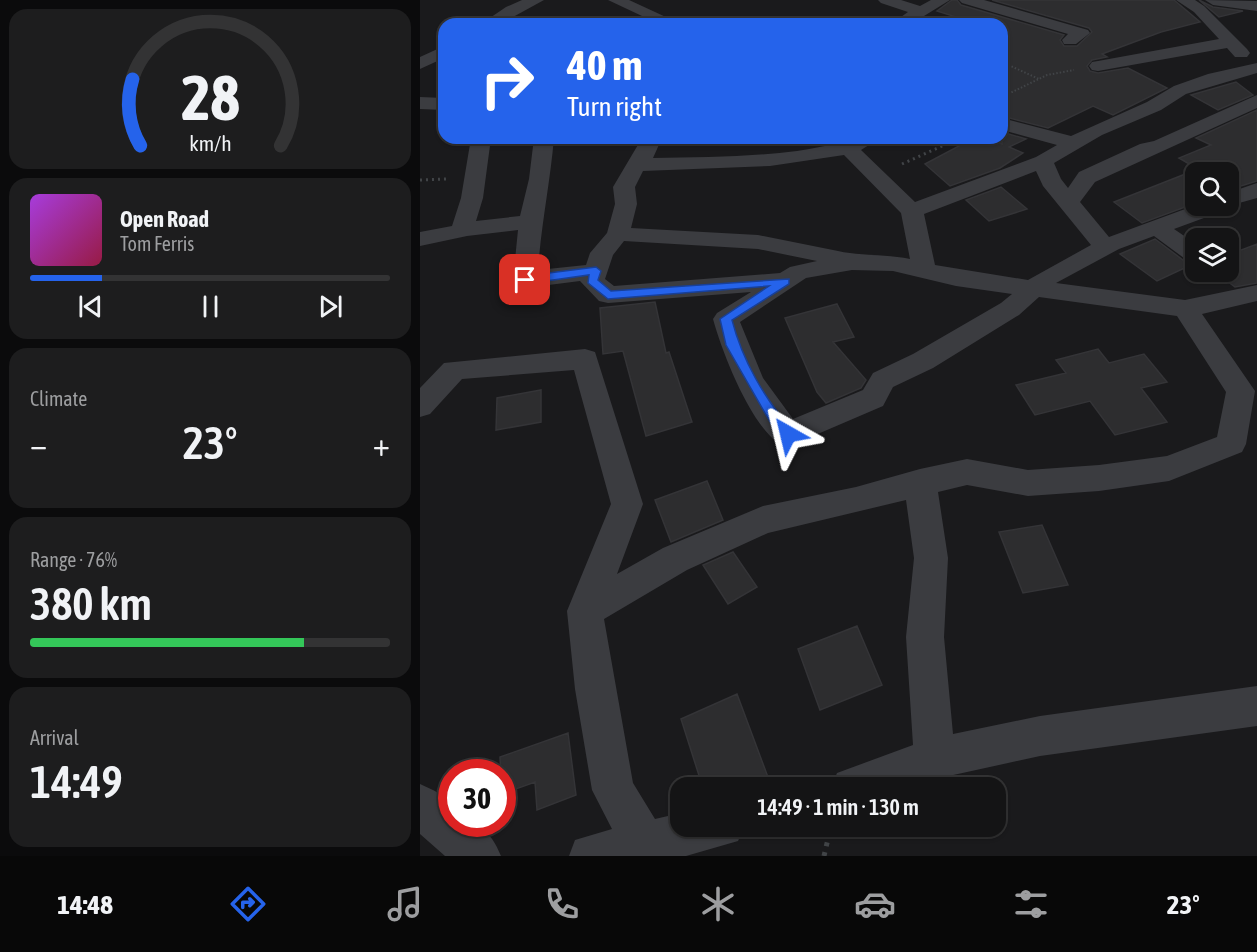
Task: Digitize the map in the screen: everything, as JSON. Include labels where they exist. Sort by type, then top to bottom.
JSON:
[{"type":"street","points":[[498,18],[536,0]]},
{"type":"street","points":[[616,0],[659,18]]},
{"type":"street","points":[[635,8],[656,0]]},
{"type":"street","points":[[886,0],[922,12]]},
{"type":"street","points":[[910,18],[942,0]]},
{"type":"street","points":[[967,0],[1082,33],[1070,40]]},
{"type":"street","points":[[1184,0],[1199,9],[1257,69]]},
{"type":"street","points":[[1213,0],[1257,6]]},
{"type":"street","points":[[1098,66],[1230,42]]},
{"type":"street","points":[[420,64],[438,54]]},
{"type":"street","points":[[912,211],[1043,161],[1073,143],[1180,90],[1214,78],[1257,69]]},
{"type":"street","points":[[420,73],[438,73]]},
{"type":"street","points":[[1068,202],[1087,177],[1147,147],[1159,146],[1257,101]]},
{"type":"street","points":[[420,103],[438,104]]},
{"type":"street","points":[[1008,126],[1073,143]]},
{"type":"street","points":[[480,144],[472,198],[462,230],[530,222]]},
{"type":"street","points":[[543,144],[540,179],[530,222],[525,280],[596,271]]},
{"type":"street","points":[[648,144],[624,187],[626,204],[618,234],[602,254],[592,281],[608,295],[784,281]]},
{"type":"street","points":[[638,162],[639,165],[724,164],[809,157],[857,144]]},
{"type":"street","points":[[848,148],[912,211],[924,270]]},
{"type":"street","points":[[1043,161],[1051,181],[1105,247]]},
{"type":"street","points":[[1239,197],[1257,190]]},
{"type":"street","points":[[852,261],[799,272],[726,319],[732,345],[746,371],[777,423],[788,434],[873,398],[883,380],[923,361],[985,325],[1010,309],[1030,289],[1105,247],[1185,216]]},
{"type":"street","points":[[1155,226],[1185,248]]},
{"type":"street","points":[[420,239],[469,229]]},
{"type":"street","points":[[618,234],[758,242],[852,261],[893,263],[1030,289],[1185,309],[1214,290],[1257,293]]},
{"type":"street","points":[[585,611],[675,559],[763,520],[856,501],[920,482],[967,472],[1028,483],[1099,478],[1169,468],[1244,444],[1241,391],[1185,309]]},
{"type":"street","points":[[420,406],[454,370],[585,359],[627,504],[585,611],[595,689],[614,790],[645,843]]},
{"type":"street","points":[[920,482],[931,558],[926,637],[935,758]]},
{"type":"street","points":[[882,777],[935,758],[1040,736],[1257,706]]},
{"type":"street","points":[[420,806],[478,856]]},
{"type":"street","points":[[591,856],[673,837]]},
{"type":"path","points":[[1008,65],[1040,79]]},
{"type":"path","points":[[1008,94],[1047,75],[1098,66]]},
{"type":"path","points":[[872,172],[912,161],[947,144]]},
{"type":"path","points":[[824,856],[828,837]]},
{"type":"building","points":[[952,0],[957,0],[961,5],[1006,18],[959,18],[937,11]]},
{"type":"building","points":[[992,0],[1174,0],[1200,22],[1161,32],[1102,54],[1107,57],[1092,60],[1087,66],[1090,71],[1098,73],[1128,68],[1167,88],[1113,115],[1093,106],[1048,128],[1008,118],[1008,19],[1064,35],[1060,40],[1064,46],[1077,46],[1092,32],[1089,28]]},
{"type":"building","points":[[1199,0],[1213,7],[1243,11],[1219,17]]},
{"type":"building","points":[[1236,82],[1253,95],[1218,110],[1191,95]]},
{"type":"building","points":[[1257,110],[1257,181],[1239,187],[1239,162],[1186,162],[1179,158],[1211,145],[1196,138]]},
{"type":"building","points":[[1008,134],[1026,139],[1009,147],[1023,153],[1000,168],[950,186],[925,164],[963,144],[1008,144]]},
{"type":"building","points":[[1185,174],[1185,207],[1142,223],[1114,202]]},
{"type":"building","points":[[1001,187],[1027,209],[989,221],[966,200]]},
{"type":"building","points":[[1155,239],[1185,262],[1185,268],[1157,281],[1120,254]]},
{"type":"building","points":[[1257,244],[1257,283],[1235,287],[1228,282],[1239,282],[1239,251]]},
{"type":"building","points":[[655,302],[666,353],[669,352],[692,422],[646,436],[623,351],[603,354],[600,308]]},
{"type":"building","points":[[837,304],[854,337],[833,342],[866,380],[861,388],[826,403],[817,392],[785,318]]},
{"type":"building","points":[[1098,349],[1109,363],[1144,354],[1167,382],[1141,388],[1167,422],[1115,435],[1090,401],[1035,415],[1016,385],[1066,373],[1056,360]]},
{"type":"building","points":[[541,390],[541,422],[496,430],[497,398]]},
{"type":"building","points":[[707,481],[723,520],[671,542],[655,500]]},
{"type":"building","points":[[1042,525],[1068,585],[1023,593],[999,532]]},
{"type":"building","points":[[733,552],[757,587],[728,604],[703,565]]},
{"type":"building","points":[[857,626],[882,685],[820,710],[798,649]]},
{"type":"building","points":[[737,694],[768,777],[699,777],[681,719]]},
{"type":"building","points":[[568,733],[576,795],[537,810],[535,782],[516,789],[516,759],[500,759],[500,757]]},
{"type":"route","points":[[525,280],[596,271],[592,281],[608,295],[784,281],[726,319],[732,345],[741,362],[777,423],[788,434]]}]
